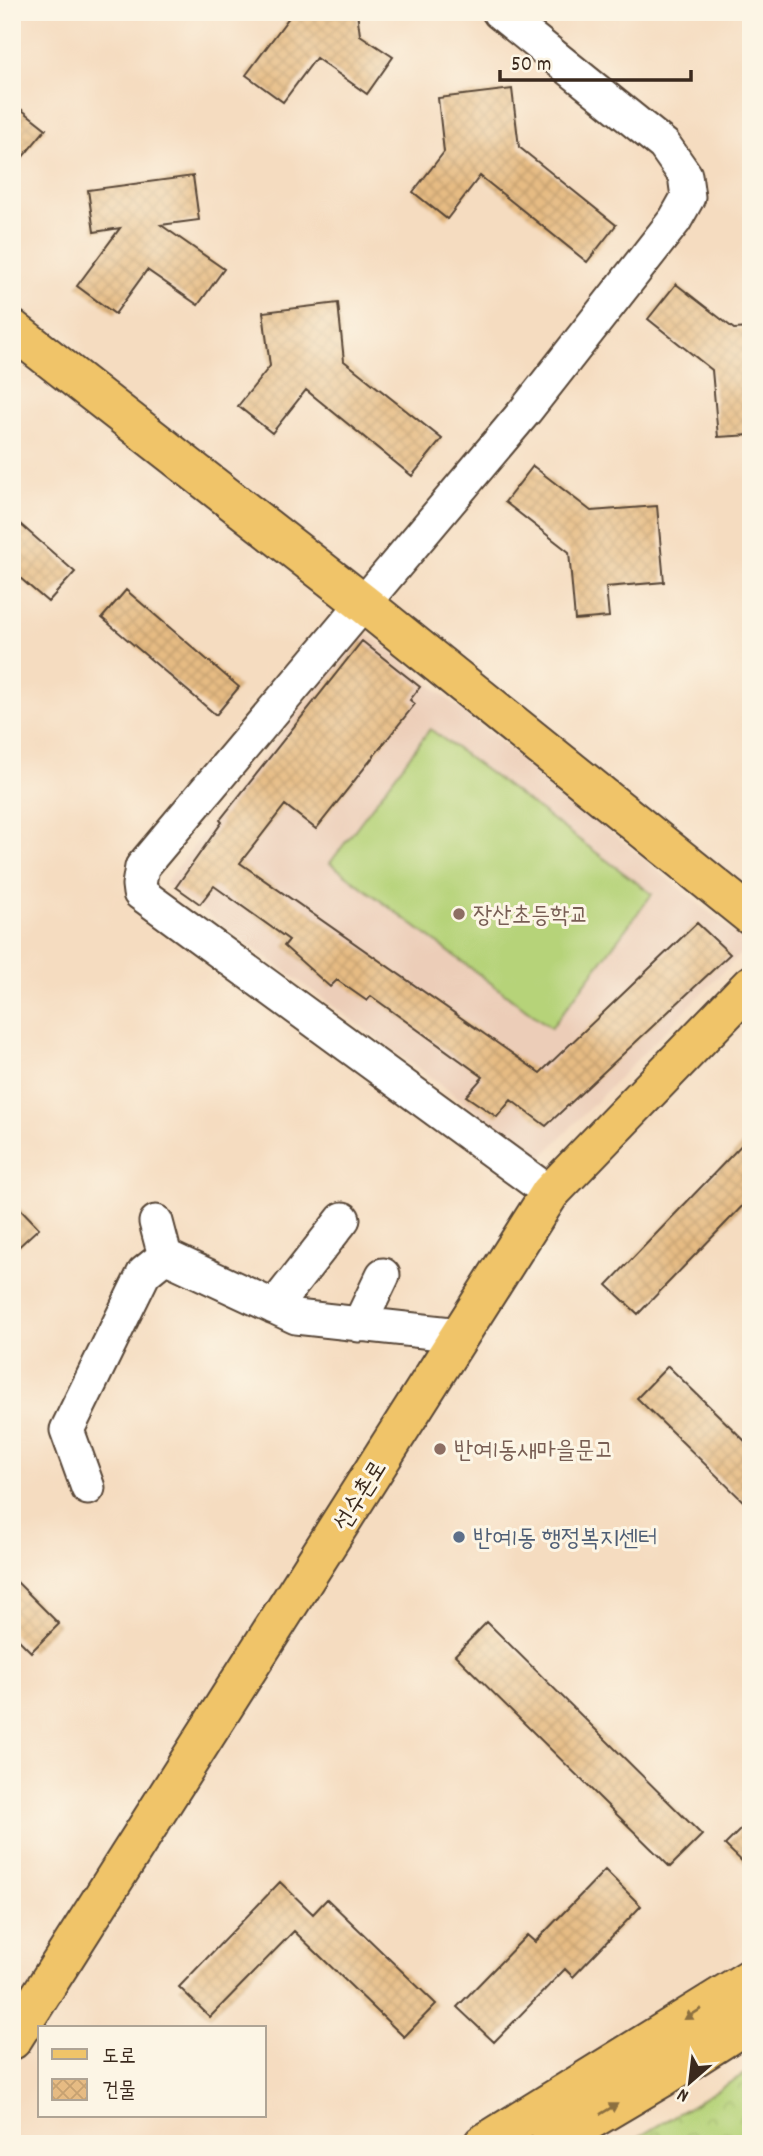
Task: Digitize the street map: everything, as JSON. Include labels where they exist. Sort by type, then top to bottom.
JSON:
[{"type":"main road","points":[[12,329],[364,604],[751,916]]},
{"type":"main road","name":"선수촌로","points":[[12,2040],[550,1193],[751,985]]},
{"type":"main road","points":[[483,2144],[751,1978]]},
{"type":"main road","points":[[550,2144],[751,2021]]},
{"type":"street","points":[[499,12],[664,145],[685,175],[688,197],[675,219],[526,410],[142,867],[139,886],[140,893],[550,1193]]},
{"type":"street","points":[[274,1307],[343,1219]]},
{"type":"street","points":[[156,1222],[165,1256]]},
{"type":"street","points":[[165,1256],[296,1317],[460,1335]]},
{"type":"street","points":[[88,1488],[67,1430],[144,1273],[165,1256]]},
{"type":"street","points":[[359,1325],[383,1275]]},
{"type":"shaded area","name":"장산초등학교","points":[[363,630],[749,945],[541,1158],[165,883]]},
{"type":"green space","points":[[430,729],[652,894],[551,1028],[330,863]]},
{"type":"green space","points":[[751,2070],[751,2144],[627,2144]]},
{"type":"building","points":[[293,12],[357,12],[360,35],[393,57],[367,94],[316,58],[283,102],[246,75]]},
{"type":"building","points":[[512,89],[519,147],[616,225],[587,262],[480,176],[447,219],[413,192],[444,152],[438,98]]},
{"type":"building","points":[[12,102],[46,129],[12,170]]},
{"type":"building","points":[[193,176],[199,220],[161,225],[224,269],[198,305],[147,270],[115,314],[77,286],[120,228],[94,232],[88,190]]},
{"type":"building","points":[[676,284],[734,329],[751,328],[751,435],[718,437],[712,370],[648,319]]},
{"type":"building","points":[[338,303],[344,361],[442,439],[412,476],[306,390],[272,433],[238,406],[270,366],[263,312]]},
{"type":"building","points":[[533,466],[591,511],[657,506],[664,582],[606,587],[609,617],[575,620],[569,552],[505,502]]},
{"type":"building","points":[[12,517],[75,572],[48,602],[12,571]]},
{"type":"building","points":[[126,590],[239,687],[216,715],[102,618]]},
{"type":"building","points":[[362,641],[420,687],[410,700],[415,704],[316,829],[285,805],[240,863],[540,1073],[697,923],[730,954],[546,1126],[511,1100],[497,1117],[466,1096],[483,1077],[371,996],[367,1001],[337,980],[330,987],[284,946],[289,940],[214,886],[200,904],[176,887],[222,822],[220,820]]},
{"type":"building","points":[[751,1135],[751,1197],[638,1314],[607,1285]]},
{"type":"building","points":[[12,1200],[39,1228],[12,1253]]},
{"type":"building","points":[[668,1366],[751,1447],[751,1509],[637,1398]]},
{"type":"building","points":[[12,1577],[59,1624],[31,1652],[12,1633]]},
{"type":"building","points":[[487,1622],[702,1835],[670,1867],[455,1655]]},
{"type":"building","points":[[751,1819],[751,1870],[725,1845]]},
{"type":"building","points":[[605,1870],[641,1906],[573,1977],[565,1969],[494,2042],[457,2007],[527,1935],[535,1942]]},
{"type":"building","points":[[280,1882],[313,1914],[327,1899],[436,2004],[404,2037],[294,1931],[210,2017],[179,1987]]},
{"type":"place","name":"장산초등학교","points":[[459,914]]},
{"type":"place","name":"반여1동새마을문고","points":[[440,1449]]},
{"type":"place","name":"반여1동 행정복지센터","points":[[459,1537]]}]
